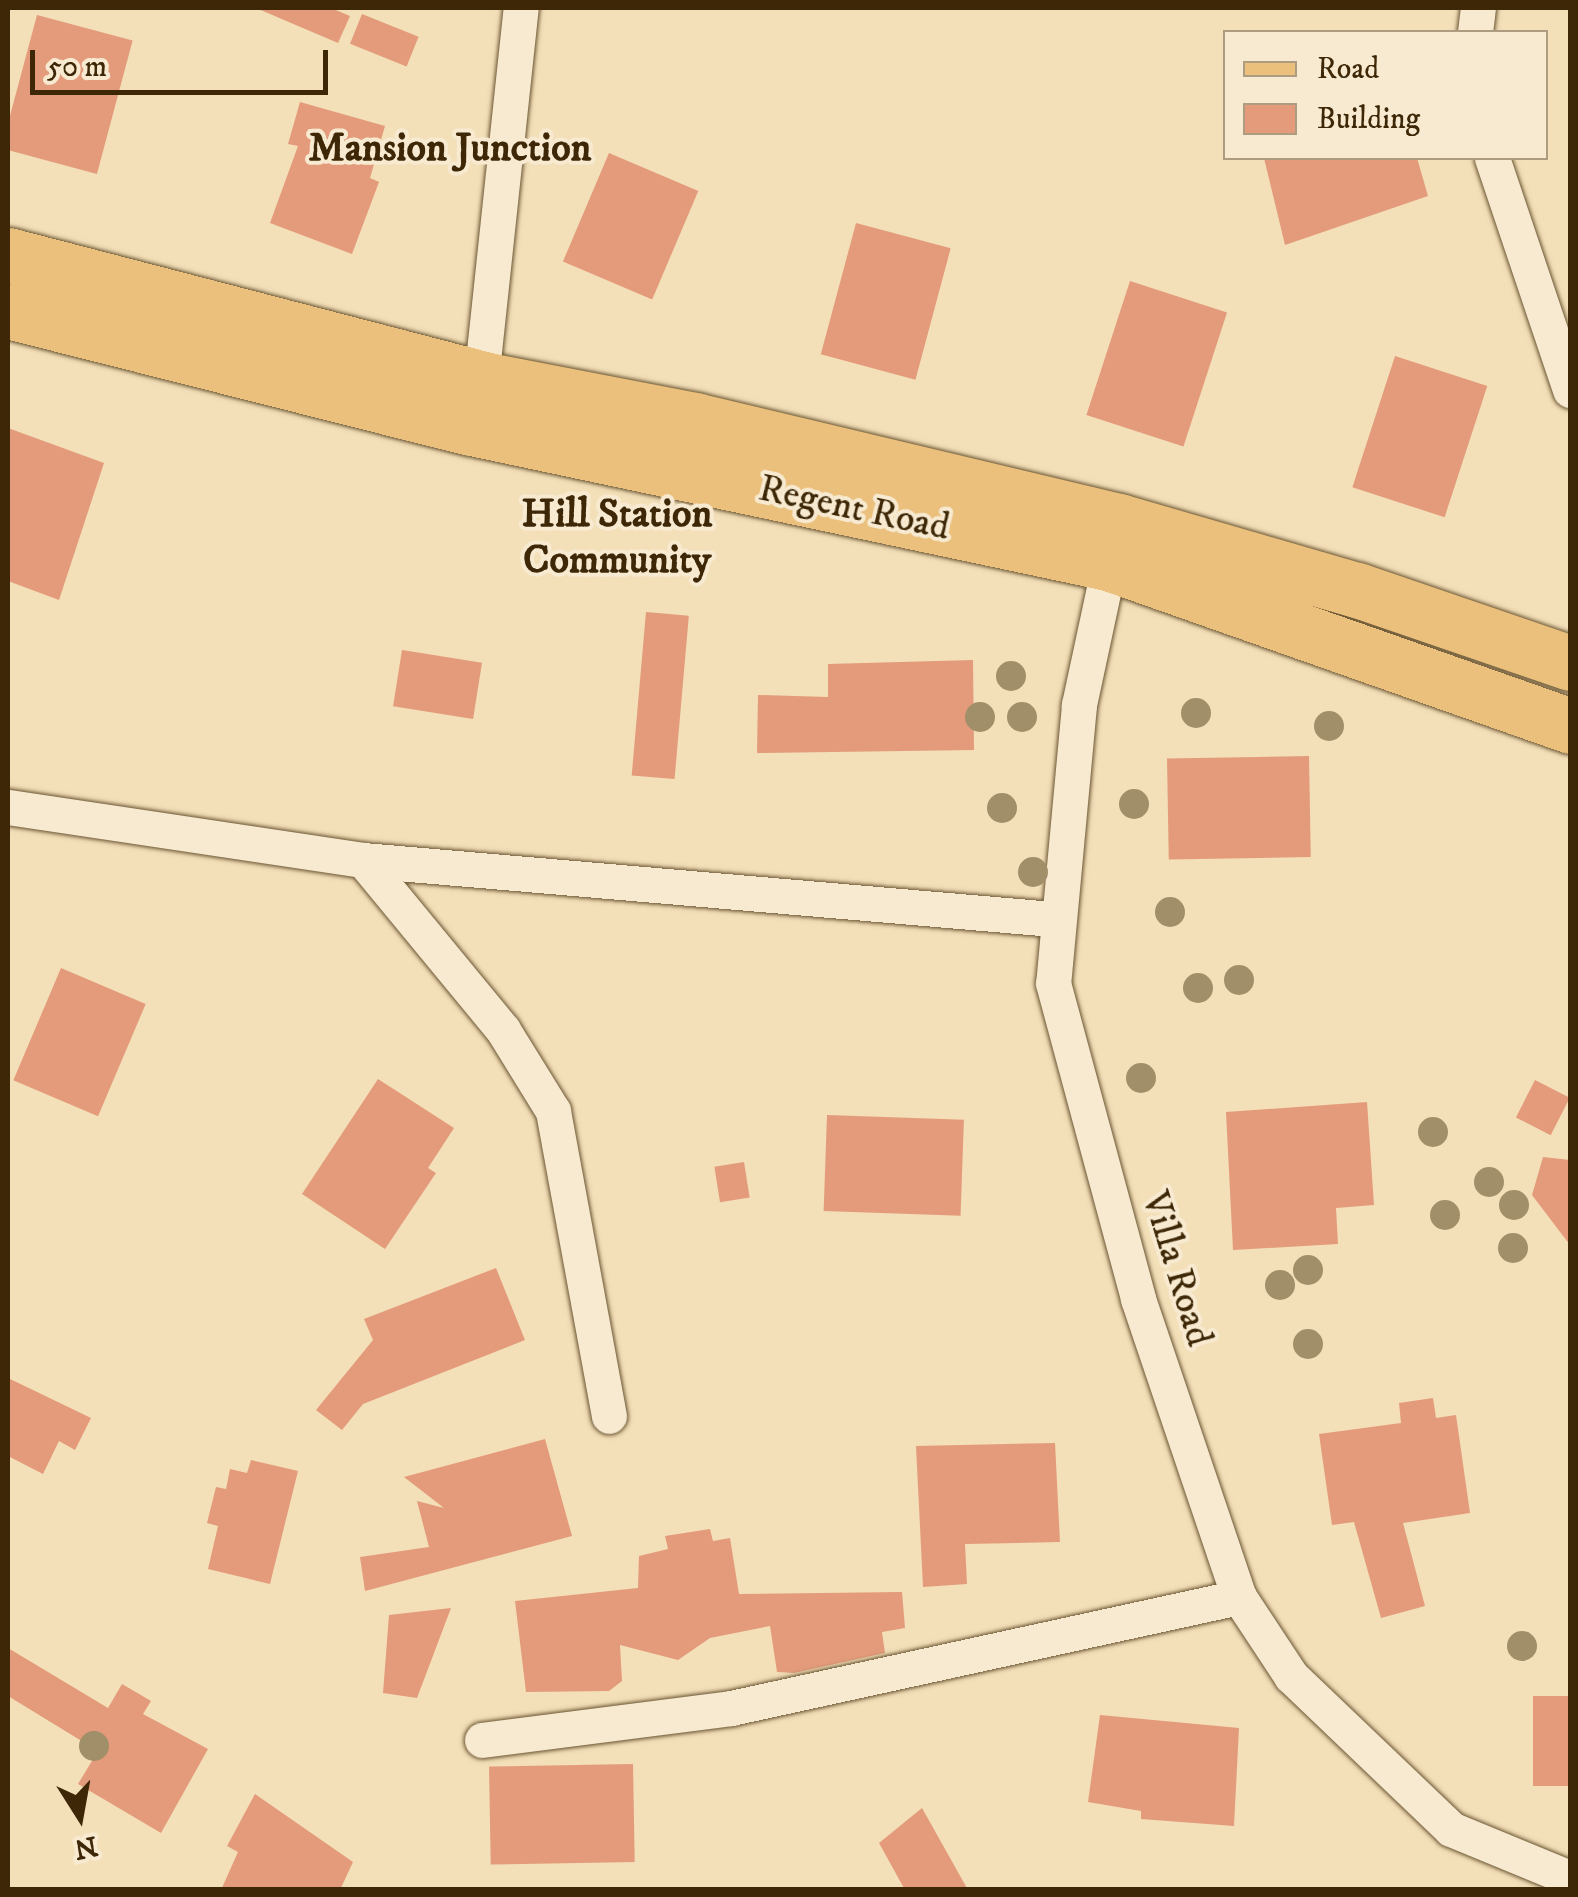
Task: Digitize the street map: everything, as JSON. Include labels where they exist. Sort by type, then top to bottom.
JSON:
[{"type":"main road","name":"Regent Road","points":[[8,255],[477,403]]},
{"type":"main road","name":"Regent Road","points":[[8,311],[477,403],[1114,542],[1570,663]]},
{"type":"main road","name":"Regent Road","points":[[1114,542],[1570,726]]},
{"type":"street","points":[[477,403],[522,8]]},
{"type":"street","points":[[1493,160],[1570,390]]},
{"type":"street","name":"Villa Road","points":[[1114,542],[1079,705],[1053,920],[1053,983],[1074,1080],[1138,1300],[1239,1598],[1291,1676],[1452,1829],[1570,1878]]},
{"type":"street","points":[[8,807],[363,860],[1053,920]]},
{"type":"street","points":[[363,860],[504,1030],[553,1112],[609,1416]]},
{"type":"street","points":[[482,1740],[731,1708],[1239,1598]]},
{"type":"building","points":[[256,8],[331,8],[350,16],[338,43]]},
{"type":"building","points":[[362,14],[419,37],[407,67],[350,44]]},
{"type":"building","points":[[37,15],[133,41],[97,174],[8,150],[8,123]]},
{"type":"building","points":[[300,102],[385,126],[370,178],[379,182],[352,254],[270,223],[298,146],[288,144]]},
{"type":"building","points":[[609,153],[698,191],[652,300],[563,262]]},
{"type":"building","points":[[1264,160],[1418,160],[1428,196],[1285,245]]},
{"type":"building","points":[[856,223],[951,248],[915,380],[821,354]]},
{"type":"building","points":[[1130,281],[1227,313],[1183,447],[1086,415]]},
{"type":"building","points":[[1395,356],[1487,386],[1445,517],[1352,487]]},
{"type":"building","points":[[8,428],[104,463],[59,600],[8,581]]},
{"type":"building","points":[[646,612],[689,616],[675,779],[632,775]]},
{"type":"building","points":[[402,650],[482,663],[473,719],[393,706]]},
{"type":"building","points":[[973,660],[974,750],[757,753],[758,695],[828,697],[828,664]]},
{"type":"building","points":[[1309,756],[1311,857],[1169,859],[1167,758]]},
{"type":"building","points":[[61,968],[146,1004],[98,1116],[13,1080]]},
{"type":"building","points":[[378,1079],[454,1128],[428,1168],[436,1173],[385,1249],[302,1194]]},
{"type":"building","points":[[1535,1080],[1570,1098],[1551,1135],[1516,1117]]},
{"type":"building","points":[[1367,1102],[1374,1205],[1336,1208],[1338,1244],[1233,1250],[1226,1112]]},
{"type":"building","points":[[827,1115],[964,1120],[961,1216],[824,1211]]},
{"type":"building","points":[[1543,1157],[1570,1160],[1570,1245],[1532,1195]]},
{"type":"building","points":[[744,1162],[750,1198],[720,1202],[714,1167]]},
{"type":"building","points":[[496,1268],[525,1340],[363,1404],[342,1430],[316,1410],[373,1340],[364,1319]]},
{"type":"building","points":[[8,1378],[91,1418],[75,1450],[59,1441],[43,1474],[8,1456]]},
{"type":"building","points":[[1433,1398],[1436,1418],[1456,1415],[1470,1513],[1403,1523],[1425,1606],[1381,1618],[1354,1522],[1332,1525],[1319,1434],[1401,1423],[1399,1403]]},
{"type":"building","points":[[545,1439],[572,1536],[365,1591],[360,1557],[429,1547],[417,1501],[444,1508],[404,1477]]},
{"type":"building","points":[[1055,1443],[1060,1542],[965,1544],[967,1584],[923,1587],[916,1446]]},
{"type":"building","points":[[251,1460],[298,1471],[270,1584],[208,1569],[218,1526],[207,1523],[216,1487],[226,1489],[230,1469],[247,1473]]},
{"type":"building","points":[[710,1529],[713,1541],[730,1538],[739,1594],[902,1592],[905,1628],[882,1632],[885,1653],[794,1673],[777,1672],[770,1626],[710,1638],[678,1660],[620,1645],[622,1681],[609,1691],[526,1692],[515,1601],[638,1588],[639,1556],[668,1549],[665,1536]]},
{"type":"building","points":[[451,1608],[417,1698],[383,1693],[389,1615]]},
{"type":"building","points":[[8,1648],[108,1708],[122,1684],[151,1701],[143,1714],[208,1749],[161,1833],[78,1784],[98,1751],[8,1696]]},
{"type":"building","points":[[1533,1696],[1570,1696],[1570,1786],[1533,1786]]},
{"type":"building","points":[[1100,1715],[1239,1728],[1234,1826],[1141,1819],[1141,1811],[1088,1802]]},
{"type":"building","points":[[633,1764],[635,1862],[491,1864],[489,1767]]},
{"type":"building","points":[[255,1794],[353,1862],[340,1890],[221,1890],[238,1852],[227,1846]]},
{"type":"building","points":[[922,1808],[968,1890],[905,1890],[879,1843]]},
{"type":"district","name":"Mansion Junction","points":[[450,149]]},
{"type":"district","name":"Hill Station Community","points":[[617,538]]}]
